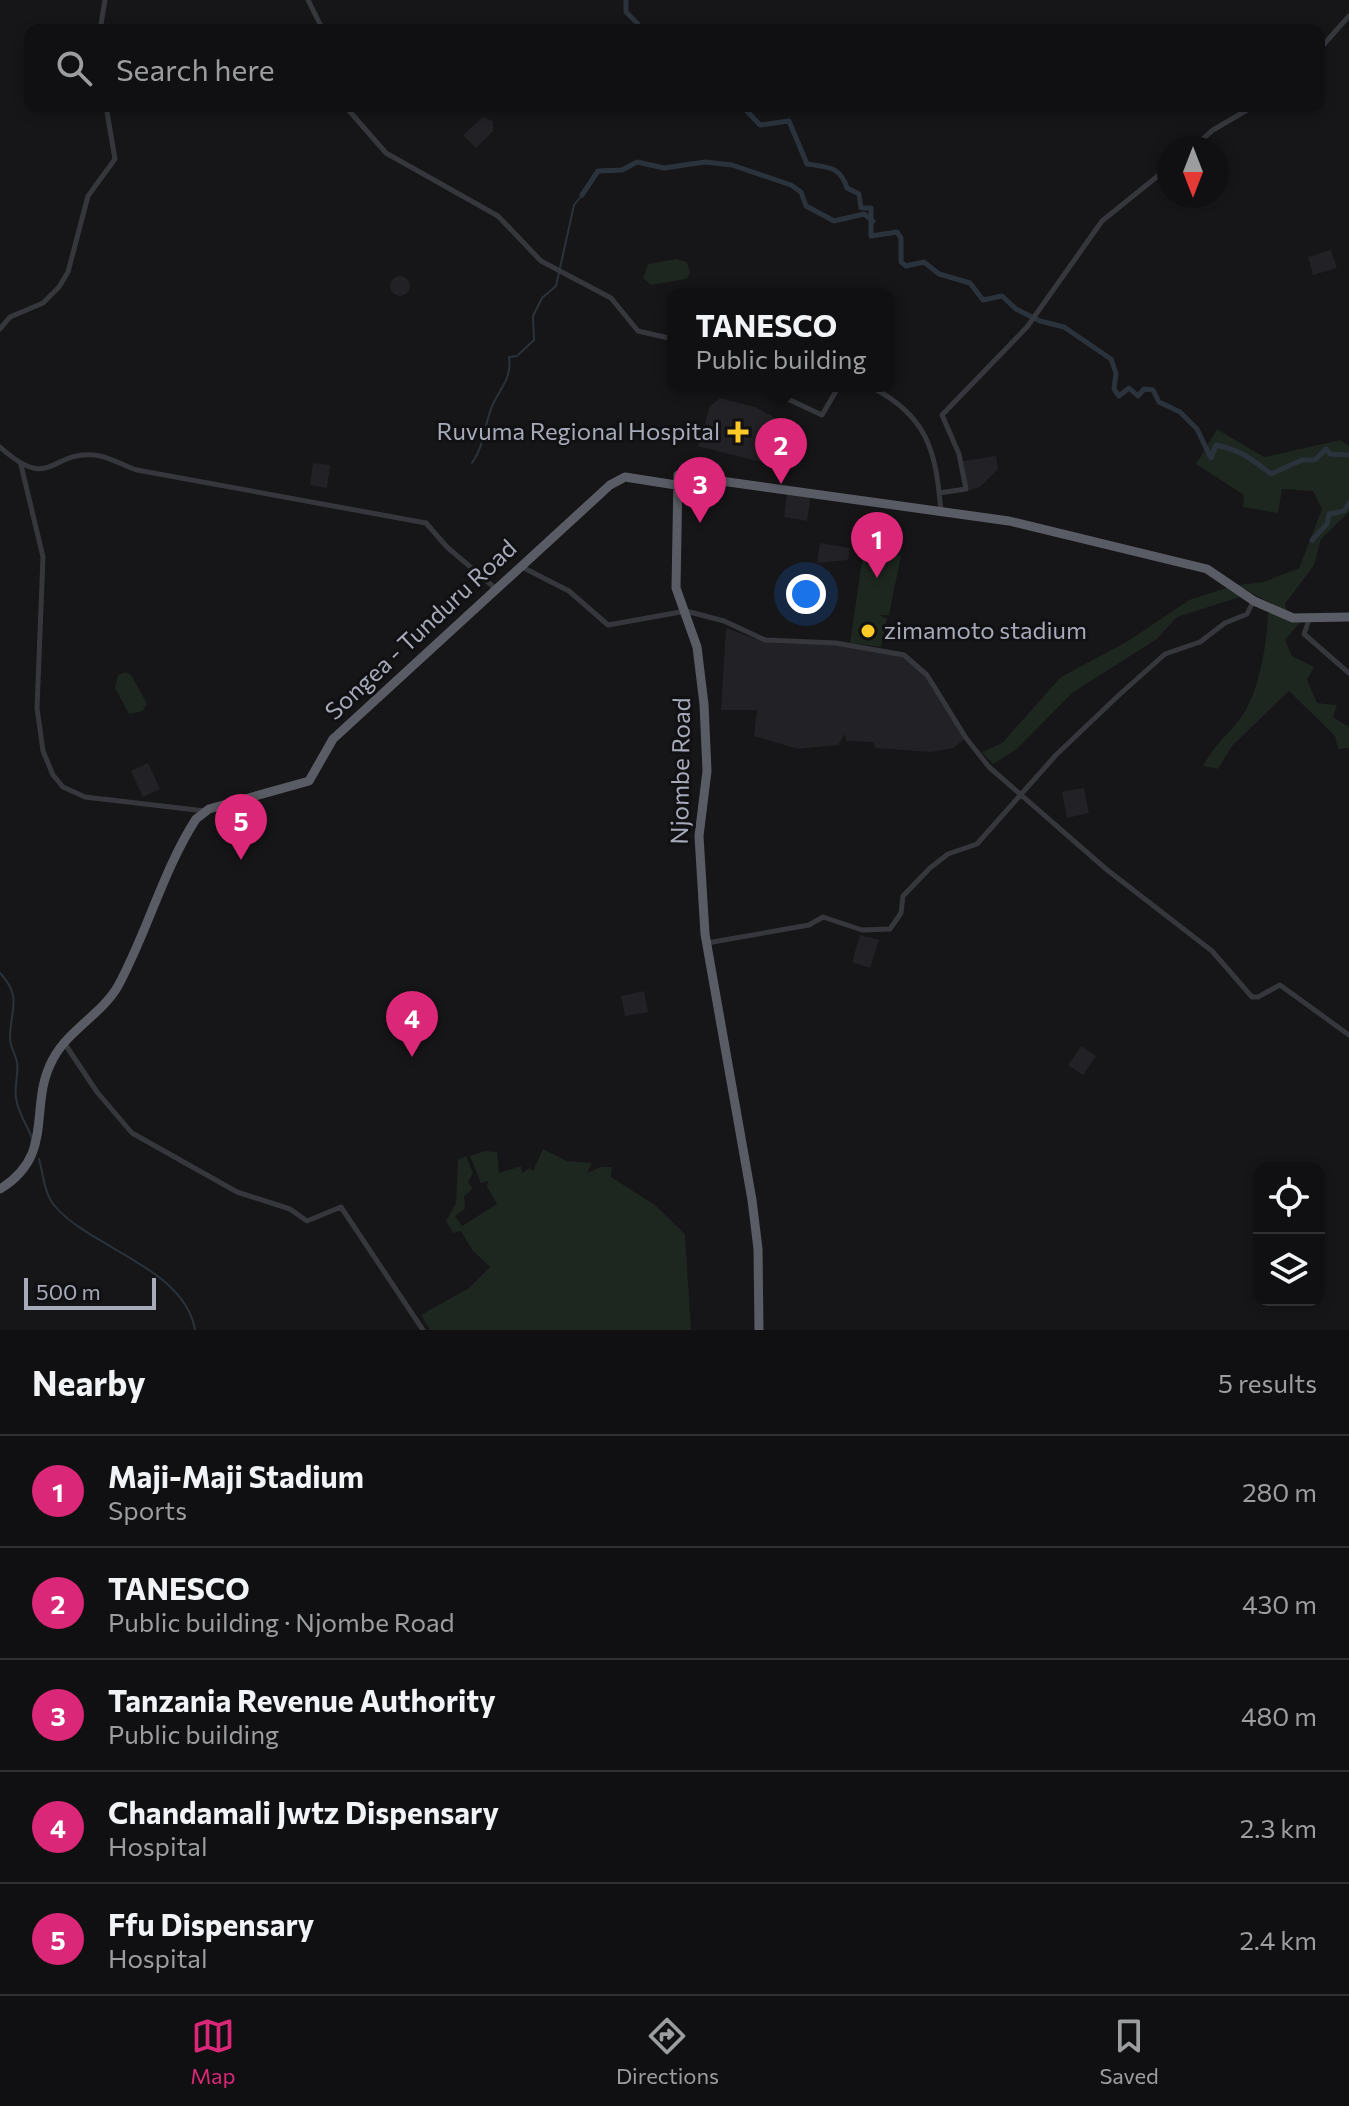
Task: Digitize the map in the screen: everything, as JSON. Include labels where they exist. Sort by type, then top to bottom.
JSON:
[{"type":"highway","points":[[676,485],[678,474],[1009,521],[1187,563],[1213,572],[1254,601],[1293,618],[1349,617]]},
{"type":"highway","name":"Songea - Tunduru Road","points":[[206,811],[309,781],[333,739],[495,588],[621,478],[676,485]]},
{"type":"highway","name":"Njombe Road","points":[[676,485],[674,567],[682,611],[697,647],[704,704],[707,771],[699,836],[707,943],[752,1200],[759,1330]]},
{"type":"highway","points":[[0,1189],[16,1177],[33,1152],[41,1130],[42,1085],[51,1061],[64,1043],[115,991],[192,826],[206,811]]},
{"type":"street","points":[[101,24],[105,0]]},
{"type":"street","points":[[308,0],[320,24]]},
{"type":"street","points":[[1325,43],[1349,16]]},
{"type":"street","points":[[0,329],[12,316],[43,303],[68,272],[85,202],[115,159],[107,112]]},
{"type":"street","points":[[350,112],[386,153],[498,216],[541,261],[609,297],[638,331],[667,338]]},
{"type":"street","points":[[1206,136],[1244,112]]},
{"type":"street","points":[[939,493],[966,489],[959,454],[942,415],[1027,327],[1102,221],[1157,177]]},
{"type":"street","points":[[773,392],[822,415],[835,392]]},
{"type":"street","points":[[878,392],[902,407],[922,428],[934,458],[941,512]]},
{"type":"street","points":[[0,447],[21,465],[46,468],[94,455],[137,470],[426,523],[447,547],[495,588]]},
{"type":"street","points":[[21,465],[44,565],[37,708],[43,751],[53,775],[63,787],[85,797],[206,811]]},
{"type":"street","points":[[520,566],[569,591],[608,625],[682,611],[710,615],[765,640],[836,643],[904,655],[927,675],[978,754],[1106,869],[1212,951],[1252,997],[1280,985],[1349,1035]]},
{"type":"street","points":[[707,943],[806,925],[823,917],[862,930],[890,929],[901,913],[903,896],[930,868],[948,854],[977,844],[1056,755],[1165,654],[1200,642],[1225,623],[1247,614],[1254,601]]},
{"type":"street","points":[[1309,620],[1304,634],[1349,673]]},
{"type":"street","points":[[64,1043],[99,1095],[132,1133],[231,1189],[290,1209],[307,1221],[341,1207],[423,1330]]},
{"type":"shaded area","points":[[483,117],[493,121],[493,131],[476,148],[463,135]]},
{"type":"shaded area","points":[[1331,250],[1337,268],[1313,275],[1308,257]]},
{"type":"shaded area","points":[[676,259],[687,262],[690,273],[687,279],[651,285],[643,278],[648,264]]},
{"type":"shaded area","points":[[400,276],[407,279],[410,286],[407,293],[400,296],[393,293],[390,286],[393,279]]},
{"type":"shaded area","name":"Ruvuma Regional Hospital","points":[[720,398],[755,407],[775,418],[769,464],[698,446],[710,406]]},
{"type":"shaded area","points":[[1217,429],[1264,457],[1340,440],[1349,446],[1349,512],[1321,539],[1314,565],[1285,604],[1287,612],[1237,585],[1264,582],[1299,568],[1322,509],[1313,491],[1282,489],[1278,513],[1243,507],[1244,495],[1196,464]]},
{"type":"shaded area","points":[[996,456],[998,469],[980,487],[967,491],[963,461]]},
{"type":"shaded area","points":[[313,463],[330,465],[327,488],[310,485]]},
{"type":"shaded area","points":[[787,494],[811,495],[807,521],[784,517]]},
{"type":"shaded area","points":[[820,543],[850,548],[848,560],[817,563]]},
{"type":"shaded area","points":[[864,547],[901,556],[889,615],[879,615],[887,619],[881,647],[850,643]]},
{"type":"shaded area","points":[[1229,587],[1243,596],[1177,617],[1157,639],[1072,693],[1017,749],[993,764],[982,752],[1002,743],[1061,677],[1128,641],[1189,600]]},
{"type":"shaded area","points":[[1268,611],[1303,619],[1285,640],[1292,656],[1314,667],[1307,680],[1317,703],[1337,705],[1333,717],[1349,727],[1349,748],[1338,749],[1335,736],[1289,691],[1232,746],[1218,769],[1203,766],[1248,706],[1258,680]]},
{"type":"shaded area","points":[[726,628],[767,643],[847,645],[900,655],[914,663],[935,688],[966,738],[953,748],[931,752],[876,748],[873,742],[846,741],[845,734],[838,745],[798,749],[754,736],[757,710],[721,710]]},
{"type":"shaded area","points":[[126,672],[132,676],[147,704],[143,711],[129,714],[115,688],[118,675]]},
{"type":"shaded area","points":[[148,763],[160,789],[143,797],[131,771]]},
{"type":"shaded area","points":[[1084,788],[1089,813],[1067,818],[1062,792]]},
{"type":"shaded area","points":[[860,935],[879,940],[870,968],[852,962]]},
{"type":"shaded area","points":[[644,991],[648,1012],[625,1016],[621,996]]},
{"type":"shaded area","points":[[1081,1046],[1096,1056],[1083,1075],[1068,1065]]},
{"type":"shaded area","points":[[543,1149],[567,1161],[592,1163],[587,1173],[601,1167],[612,1167],[611,1177],[655,1205],[685,1234],[691,1330],[430,1330],[421,1315],[469,1288],[490,1267],[472,1250],[461,1231],[453,1233],[446,1221],[456,1203],[458,1160],[466,1156],[473,1173],[468,1182],[473,1189],[464,1196],[465,1209],[455,1216],[462,1226],[497,1204],[487,1187],[488,1181],[481,1183],[470,1156],[485,1151],[497,1152],[499,1173],[521,1166],[522,1173],[530,1168],[533,1171]]},
{"type":"waterway","points":[[626,0],[626,12],[638,24]]},
{"type":"waterway","points":[[748,112],[760,125],[789,121],[807,164],[836,171],[847,188],[859,194],[861,208],[871,208],[871,236],[897,232],[901,238],[901,262],[906,266],[924,262],[939,274],[970,283],[983,300],[1002,296],[1016,309],[1040,321],[1064,327],[1111,359],[1116,373],[1114,389],[1119,396],[1129,388],[1138,396],[1144,389],[1153,390],[1159,402],[1180,412],[1197,429],[1211,458],[1216,445],[1225,447],[1246,456],[1271,474],[1302,460],[1315,460],[1326,449],[1330,454],[1349,455]]},
{"type":"waterway","points":[[582,195],[598,171],[622,170],[637,162],[664,168],[705,162],[732,165],[791,185],[801,192],[806,206],[834,221],[864,214],[873,221]]},
{"type":"waterway","points":[[472,463],[480,449],[493,404],[507,377],[509,357],[517,356],[534,340],[533,316],[542,298],[556,286],[574,205],[582,195]]},
{"type":"waterway","points":[[1312,540],[1327,524],[1329,514],[1344,511],[1349,503]]},
{"type":"waterway","points":[[0,973],[13,997],[10,1038],[17,1066],[16,1098],[32,1138],[31,1146]]},
{"type":"waterway","points":[[39,1159],[46,1189],[54,1205],[69,1220],[155,1274],[187,1308],[195,1330]]},
{"type":"place","name":"Ruvuma Regional Hospital","points":[[738,432]]},
{"type":"place","name":"TANESCO","points":[[781,484]]},
{"type":"place","name":"Tanzania Revenue Authority","points":[[700,523]]},
{"type":"place","name":"Maji-Maji Stadium","points":[[877,578]]},
{"type":"place","name":"zimamoto stadium","points":[[868,631]]},
{"type":"place","name":"Ffu Dispensary","points":[[241,860]]},
{"type":"place","name":"Chandamali Jwtz Dispensary","points":[[412,1057]]}]
